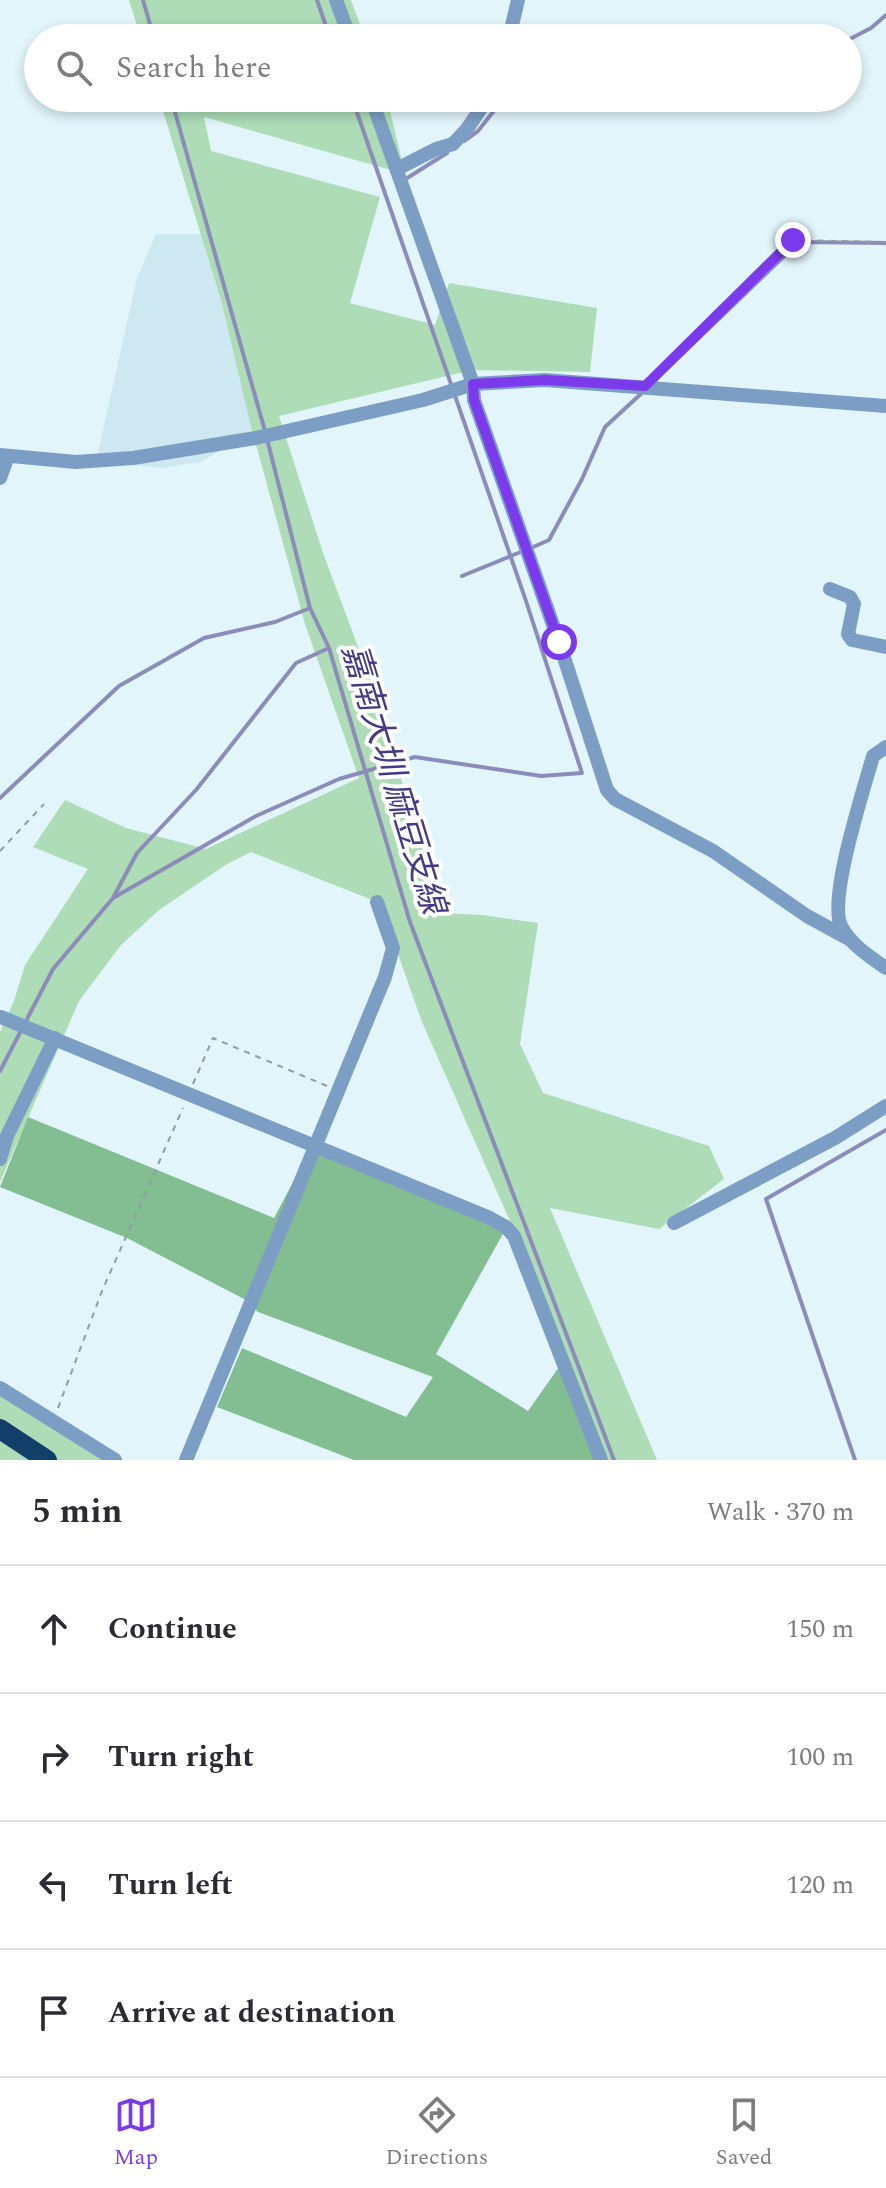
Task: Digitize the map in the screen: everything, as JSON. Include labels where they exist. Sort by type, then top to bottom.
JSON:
[{"type":"highway","points":[[0,1429],[47,1460]]},
{"type":"lane","points":[[336,0],[345,24]]},
{"type":"lane","points":[[512,24],[518,0]]},
{"type":"lane","points":[[376,112],[473,384],[474,400],[607,790],[615,799],[713,851],[807,916],[851,940],[886,968]]},
{"type":"lane","points":[[397,169],[453,144],[479,112]]},
{"type":"lane","points":[[0,478],[4,455],[76,462],[133,458],[256,438],[423,400],[473,384],[545,380],[886,406]]},
{"type":"lane","points":[[830,589],[850,597],[854,604],[848,634],[852,640],[886,647]]},
{"type":"lane","points":[[851,940],[840,924],[838,903],[847,854],[873,756],[886,747]]},
{"type":"lane","points":[[186,1460],[385,977],[393,948],[377,902]]},
{"type":"lane","points":[[0,1018],[55,1038],[506,1227],[514,1236],[601,1460]]},
{"type":"lane","points":[[0,1159],[7,1136],[55,1038]]},
{"type":"lane","points":[[674,1223],[835,1138],[886,1106]]},
{"type":"lane","points":[[0,1388],[115,1460]]},
{"type":"path","points":[[645,386],[793,240],[886,242]]},
{"type":"path","points":[[0,851],[44,804]]},
{"type":"path","points":[[54,1421],[90,1322],[213,1038],[339,1091]]},
{"type":"shaded area","points":[[156,234],[201,234],[221,300],[253,431],[201,462],[161,468],[96,461],[137,278]]},
{"type":"green space","points":[[129,0],[351,0],[360,24],[137,24]]},
{"type":"green space","points":[[163,112],[390,112],[405,174],[204,117],[211,151],[380,197],[350,303],[435,325],[449,283],[597,308],[590,372],[472,370],[279,416],[323,553],[372,684],[442,913],[538,923],[520,1044],[543,1093],[709,1146],[724,1179],[659,1229],[550,1208],[657,1460],[599,1460],[559,1367],[510,1221],[422,1022],[380,903],[251,852],[227,864],[159,910],[121,945],[79,1001],[0,1182],[0,1032],[25,965],[88,869],[33,847],[65,800],[126,828],[206,849],[359,778],[305,624],[251,426],[221,300]]},
{"type":"green space","points":[[28,1117],[274,1218],[311,1148],[510,1221],[436,1354],[528,1411],[559,1367],[597,1460],[354,1460],[217,1407],[242,1348],[406,1417],[433,1377],[258,1312],[244,1299],[127,1238],[0,1187]]},
{"type":"green space","points":[[0,1385],[116,1460],[0,1460]]},
{"type":"waterway","name":"嘉南大圳 麻豆支線","points":[[143,0],[150,24]]},
{"type":"waterway","points":[[317,0],[325,24]]},
{"type":"waterway","points":[[862,33],[886,15]]},
{"type":"waterway","name":"嘉南大圳 麻豆支線","points":[[175,112],[265,431]]},
{"type":"waterway","points":[[113,898],[256,816],[339,779],[415,757],[541,776],[582,773],[526,601],[357,112]]},
{"type":"waterway","points":[[464,141],[478,131],[493,112]]},
{"type":"waterway","points":[[404,180],[447,153]]},
{"type":"waterway","points":[[650,385],[799,242],[886,243]]},
{"type":"waterway","points":[[531,548],[549,540],[582,479],[605,427],[644,391]]},
{"type":"waterway","name":"嘉南大圳 麻豆支線","points":[[267,439],[310,608],[329,648],[410,922],[614,1460]]},
{"type":"waterway","points":[[462,576],[523,551]]},
{"type":"waterway","points":[[0,798],[119,686],[204,638],[275,622],[310,608]]},
{"type":"waterway","points":[[0,1071],[53,969],[113,898],[137,853],[196,790],[296,663],[329,648]]},
{"type":"waterway","points":[[855,1460],[766,1199],[886,1130]]},
{"type":"route","points":[[559,642],[474,400],[473,384],[545,380],[645,386],[793,240]]}]
